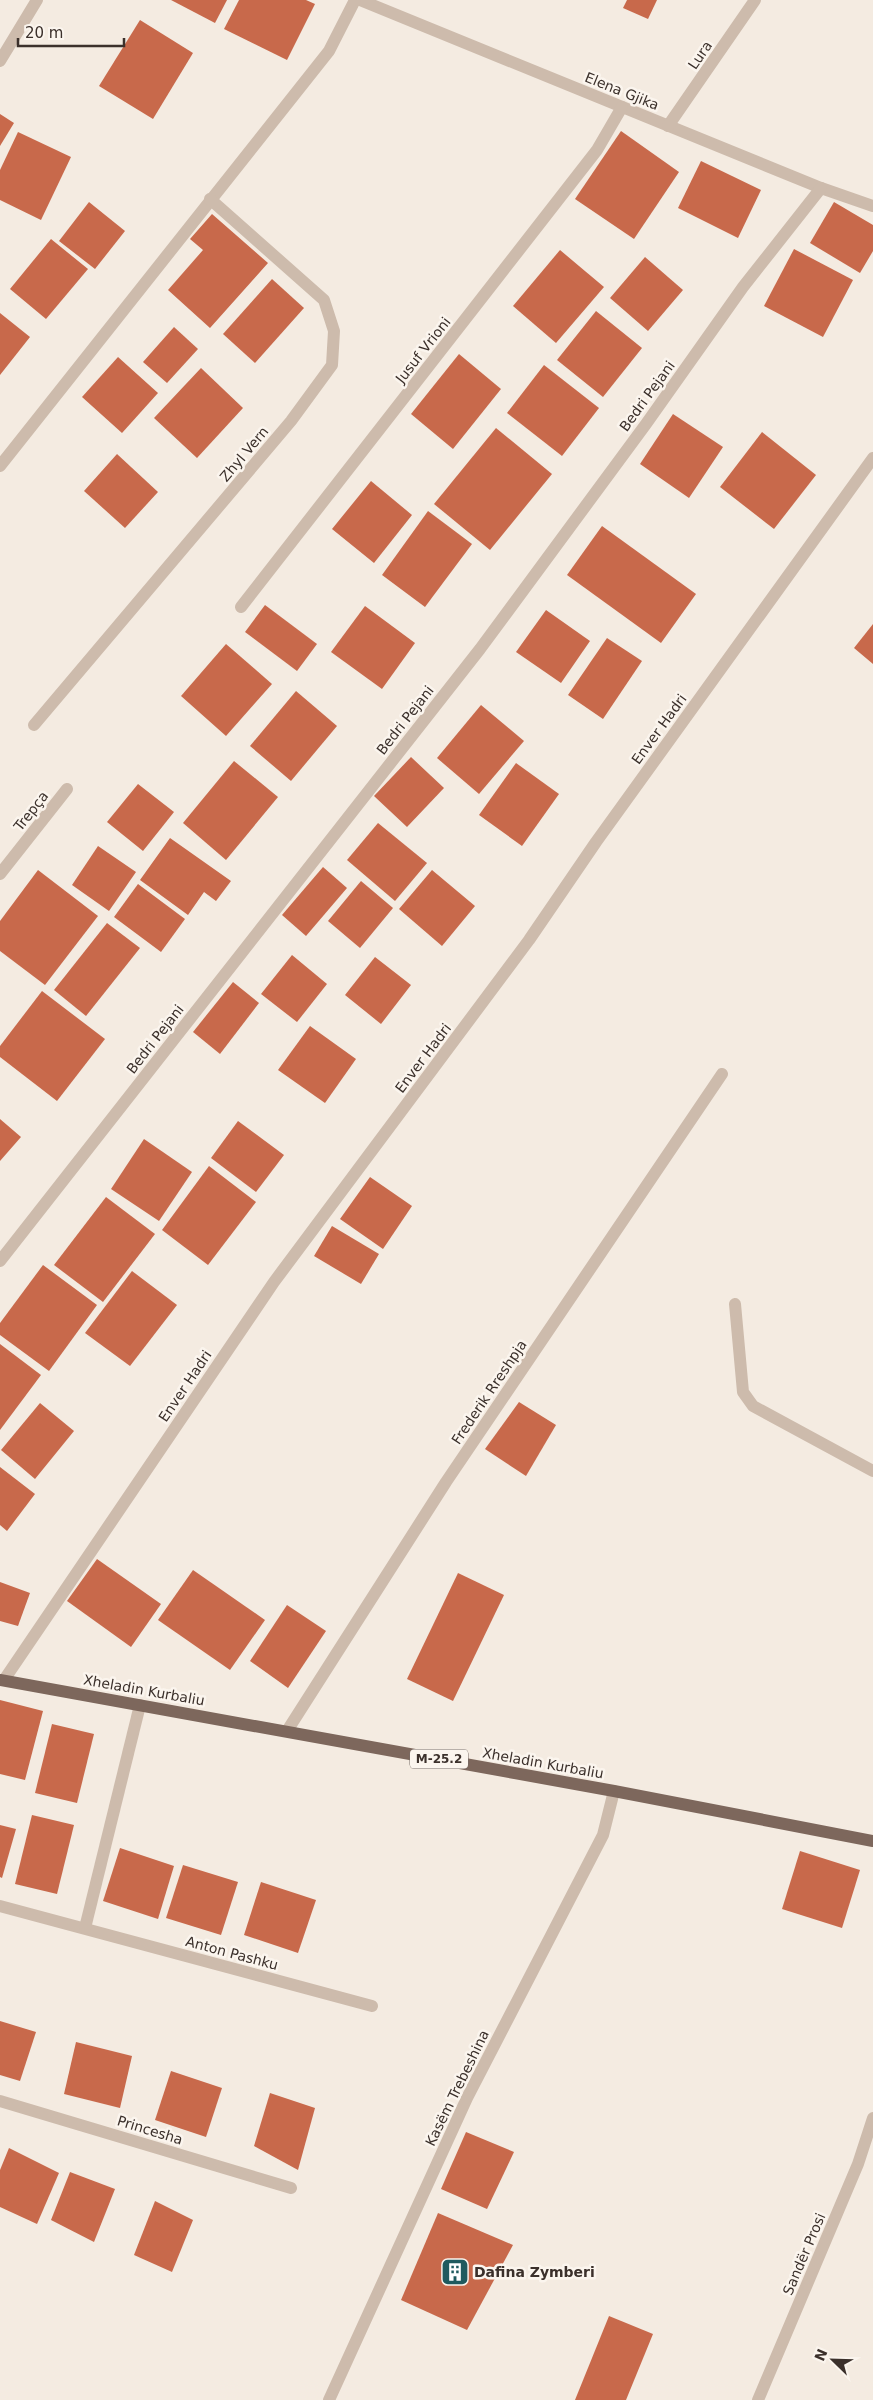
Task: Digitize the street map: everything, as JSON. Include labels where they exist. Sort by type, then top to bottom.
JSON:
[{"type":"main road","name":"Xheladin Kurbaliu","points":[[2,1680],[614,1791],[873,1841]]},
{"type":"street","points":[[0,61],[37,0]]},
{"type":"street","points":[[0,466],[329,51],[355,0]]},
{"type":"street","name":"Elena Gjika","points":[[360,0],[821,188],[873,206]]},
{"type":"street","name":"Lura","points":[[668,126],[755,0]]},
{"type":"street","name":"Jusuf Vrioni","points":[[241,607],[597,150],[622,107]]},
{"type":"street","name":"Bedri Pejani","points":[[0,1261],[480,649],[646,424],[743,287],[821,188]]},
{"type":"street","name":"Zhyl Vern","points":[[34,725],[291,421],[332,365],[334,330],[324,300],[210,199]]},
{"type":"street","name":"Enver Hadri","points":[[2,1680],[274,1282],[529,940],[596,842],[873,458]]},
{"type":"street","name":"Trepça","points":[[0,874],[67,790]]},
{"type":"street","name":"Frederik Rreshpja","points":[[287,1731],[446,1482],[722,1074]]},
{"type":"street","points":[[735,1304],[743,1392],[753,1406],[873,1471]]},
{"type":"street","points":[[85,1928],[140,1705]]},
{"type":"street","name":"Kasëm Trebeshina","points":[[329,2400],[467,2098],[603,1835],[614,1791]]},
{"type":"street","name":"Anton Pashku","points":[[0,1906],[372,2006]]},
{"type":"street","name":"Princesha","points":[[0,2101],[291,2188]]},
{"type":"street","name":"Sandër Prosi","points":[[758,2400],[858,2164],[873,2118]]},
{"type":"building","points":[[171,0],[227,0],[215,23]]},
{"type":"building","points":[[239,0],[306,0],[315,4],[287,60],[224,29]]},
{"type":"building","points":[[627,0],[657,0],[648,19],[623,8]]},
{"type":"building","points":[[140,20],[193,53],[153,119],[99,86]]},
{"type":"building","points":[[0,114],[14,123],[0,146]]},
{"type":"building","points":[[621,131],[679,172],[634,239],[575,199]]},
{"type":"building","points":[[18,132],[71,157],[41,220],[0,200],[0,170]]},
{"type":"building","points":[[701,161],[761,190],[738,238],[678,208]]},
{"type":"building","points":[[89,202],[125,231],[95,269],[59,241]]},
{"type":"building","points":[[834,202],[873,225],[873,251],[860,273],[810,243]]},
{"type":"building","points":[[212,214],[268,263],[210,328],[168,290],[203,250],[190,239]]},
{"type":"building","points":[[51,239],[88,269],[46,319],[10,289]]},
{"type":"building","points":[[794,249],[853,280],[823,337],[764,306]]},
{"type":"building","points":[[560,250],[604,287],[556,343],[513,306]]},
{"type":"building","points":[[645,257],[683,290],[648,331],[610,298]]},
{"type":"building","points":[[272,279],[304,308],[255,363],[223,334]]},
{"type":"building","points":[[596,311],[642,348],[603,397],[557,360]]},
{"type":"building","points":[[0,313],[30,337],[0,375]]},
{"type":"building","points":[[174,327],[198,349],[167,383],[143,362]]},
{"type":"building","points":[[459,354],[501,389],[453,449],[411,414]]},
{"type":"building","points":[[118,357],[158,393],[122,433],[82,397]]},
{"type":"building","points":[[544,365],[599,408],[562,456],[507,413]]},
{"type":"building","points":[[201,368],[243,408],[197,458],[154,418]]},
{"type":"building","points":[[673,414],[723,447],[689,498],[640,464]]},
{"type":"building","points":[[496,428],[552,474],[490,550],[434,504]]},
{"type":"building","points":[[762,432],[816,475],[774,529],[720,487]]},
{"type":"building","points":[[117,454],[158,492],[125,528],[84,491]]},
{"type":"building","points":[[371,481],[412,515],[374,563],[332,529]]},
{"type":"building","points":[[428,511],[472,544],[425,607],[382,575]]},
{"type":"building","points":[[602,526],[696,594],[661,643],[567,575]]},
{"type":"building","points":[[265,605],[317,644],[297,671],[245,632]]},
{"type":"building","points":[[365,606],[415,643],[382,689],[331,652]]},
{"type":"building","points":[[546,610],[590,641],[561,683],[516,652]]},
{"type":"building","points":[[873,624],[873,664],[854,648]]},
{"type":"building","points":[[607,638],[642,661],[603,719],[568,695]]},
{"type":"building","points":[[226,644],[272,684],[226,736],[181,696]]},
{"type":"building","points":[[296,691],[337,726],[291,781],[250,746]]},
{"type":"building","points":[[481,705],[524,741],[479,794],[437,758]]},
{"type":"building","points":[[411,757],[444,788],[407,827],[374,796]]},
{"type":"building","points":[[234,761],[278,797],[226,860],[183,823]]},
{"type":"building","points":[[516,763],[559,794],[522,846],[479,815]]},
{"type":"building","points":[[138,784],[174,812],[143,851],[107,822]]},
{"type":"building","points":[[378,823],[427,863],[395,901],[347,860]]},
{"type":"building","points":[[170,838],[231,881],[216,901],[204,892],[188,915],[140,880]]},
{"type":"building","points":[[98,846],[136,872],[109,911],[72,885]]},
{"type":"building","points":[[323,867],[347,888],[306,936],[282,915]]},
{"type":"building","points":[[38,870],[98,916],[45,985],[0,951],[0,921]]},
{"type":"building","points":[[432,870],[475,906],[442,946],[399,909]]},
{"type":"building","points":[[361,881],[393,908],[360,948],[328,921]]},
{"type":"building","points":[[138,884],[185,919],[161,952],[114,917]]},
{"type":"building","points":[[107,923],[140,948],[86,1016],[54,990]]},
{"type":"building","points":[[292,955],[327,984],[297,1022],[261,994]]},
{"type":"building","points":[[375,957],[411,985],[381,1024],[345,995]]},
{"type":"building","points":[[233,982],[259,1003],[220,1054],[193,1032]]},
{"type":"building","points":[[42,991],[105,1039],[57,1101],[0,1057],[0,1046]]},
{"type":"building","points":[[310,1026],[356,1059],[325,1103],[278,1070]]},
{"type":"building","points":[[0,1119],[21,1137],[0,1161]]},
{"type":"building","points":[[238,1121],[284,1155],[256,1192],[211,1158]]},
{"type":"building","points":[[144,1139],[192,1172],[159,1221],[111,1189]]},
{"type":"building","points":[[209,1166],[256,1202],[208,1265],[162,1230]]},
{"type":"building","points":[[370,1177],[412,1206],[383,1249],[340,1219]]},
{"type":"building","points":[[106,1197],[155,1234],[103,1302],[54,1265]]},
{"type":"building","points":[[332,1226],[379,1254],[361,1284],[314,1256]]},
{"type":"building","points":[[43,1265],[97,1305],[49,1371],[0,1335],[0,1323]]},
{"type":"building","points":[[132,1271],[177,1305],[130,1366],[85,1333]]},
{"type":"building","points":[[0,1344],[41,1375],[0,1430]]},
{"type":"building","points":[[519,1402],[556,1425],[526,1476],[485,1449]]},
{"type":"building","points":[[40,1403],[74,1431],[35,1479],[1,1450]]},
{"type":"building","points":[[0,1467],[35,1494],[7,1531],[0,1525]]},
{"type":"building","points":[[97,1559],[161,1604],[131,1647],[67,1601]]},
{"type":"building","points":[[193,1570],[265,1620],[230,1670],[158,1620]]},
{"type":"building","points":[[458,1573],[504,1595],[453,1701],[407,1679]]},
{"type":"building","points":[[0,1582],[30,1593],[18,1626],[0,1621]]},
{"type":"building","points":[[287,1605],[326,1631],[288,1688],[250,1661]]},
{"type":"building","points":[[0,1700],[43,1711],[25,1780],[0,1774]]},
{"type":"building","points":[[52,1724],[94,1734],[77,1803],[35,1793]]},
{"type":"building","points":[[32,1815],[74,1825],[57,1894],[15,1884]]},
{"type":"building","points":[[0,1825],[16,1829],[2,1878],[0,1877]]},
{"type":"building","points":[[120,1848],[174,1866],[158,1919],[103,1901]]},
{"type":"building","points":[[800,1851],[860,1870],[842,1928],[782,1909]]},
{"type":"building","points":[[183,1865],[238,1882],[221,1935],[166,1918]]},
{"type":"building","points":[[261,1882],[316,1900],[298,1953],[244,1935]]},
{"type":"building","points":[[0,2021],[36,2032],[20,2081],[0,2075]]},
{"type":"building","points":[[76,2042],[132,2056],[120,2108],[64,2094]]},
{"type":"building","points":[[171,2071],[222,2088],[206,2137],[155,2120]]},
{"type":"building","points":[[270,2093],[315,2108],[298,2170],[254,2146]]},
{"type":"building","points":[[466,2132],[514,2152],[487,2209],[441,2189]]},
{"type":"building","points":[[9,2148],[59,2173],[37,2224],[0,2207],[0,2170]]},
{"type":"building","points":[[70,2172],[115,2189],[94,2242],[51,2220]]},
{"type":"building","points":[[155,2201],[193,2220],[172,2272],[134,2255]]},
{"type":"building","name":"Dafina Zymberi","points":[[438,2213],[513,2245],[467,2330],[401,2300]]},
{"type":"building","points":[[609,2316],[653,2334],[626,2400],[575,2400]]},
{"type":"place","name":"Dafina Zymberi","points":[[455,2272]]}]
